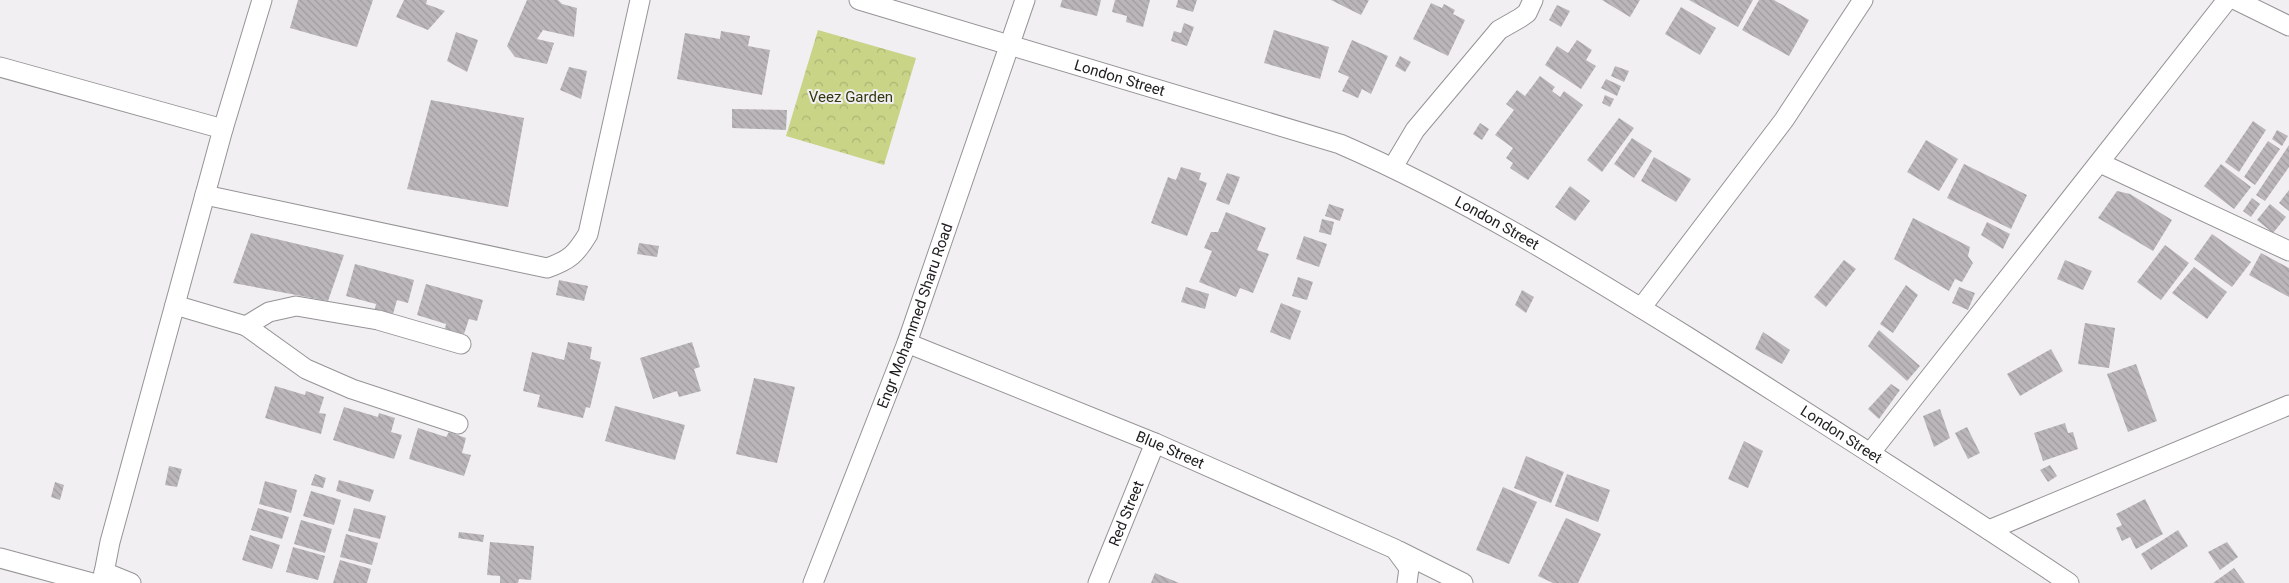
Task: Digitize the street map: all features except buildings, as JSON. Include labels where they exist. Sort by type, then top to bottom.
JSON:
[{"type":"street","points":[[100,579],[223,129],[262,0]]},
{"type":"street","points":[[205,195],[547,268],[563,262],[578,252],[588,234],[640,0]]},
{"type":"street","name":"London Street","points":[[859,0],[1340,144],[1393,167],[1460,201],[1641,308],[1871,452],[2069,583]]},
{"type":"street","name":"Engr Mohammed Sharu Road","points":[[813,583],[906,343],[1025,0]]},
{"type":"street","points":[[1393,167],[1415,130],[1499,30],[1527,12],[1533,0]]},
{"type":"street","points":[[1641,308],[1784,120],[1863,0]]},
{"type":"street","points":[[1871,452],[2228,0]]},
{"type":"street","points":[[2236,0],[2289,26]]},
{"type":"street","points":[[0,67],[223,129]]},
{"type":"street","points":[[2100,163],[2289,251]]},
{"type":"street","points":[[175,305],[246,326],[306,369],[352,389],[458,424]]},
{"type":"street","points":[[246,326],[269,312],[296,306],[378,320],[462,344]]},
{"type":"street","name":"Blue Street","points":[[906,343],[1155,443],[1395,549],[1463,583]]},
{"type":"street","points":[[1989,530],[2289,405]]},
{"type":"street","name":"Red Street","points":[[1098,583],[1155,443]]},
{"type":"street","points":[[1395,549],[1409,568],[1406,583]]},
{"type":"street","points":[[0,558],[100,579],[131,583]]},
{"type":"green space","name":"Veez Garden","points":[[818,30],[916,58],[884,165],[786,136]]}]
